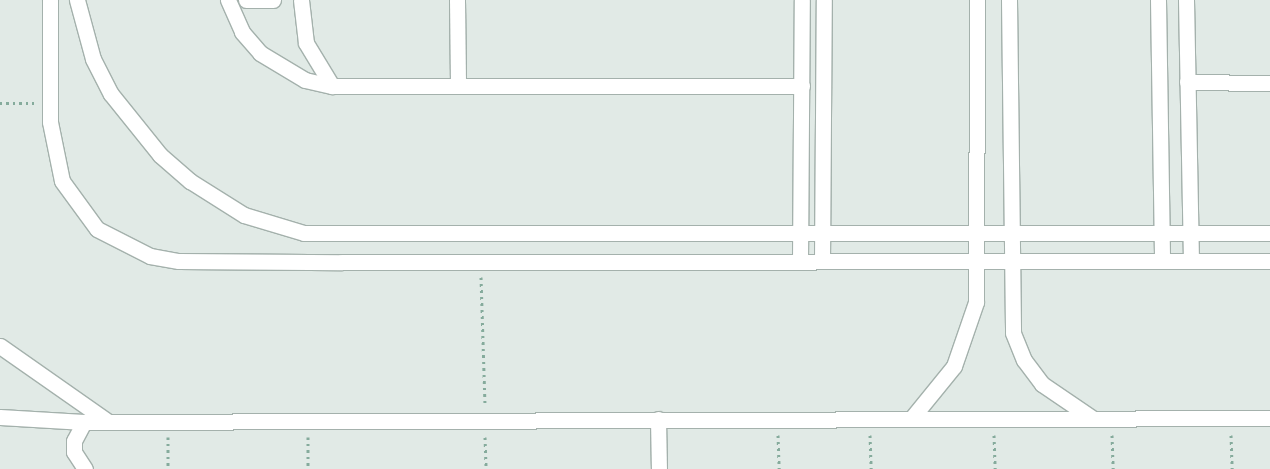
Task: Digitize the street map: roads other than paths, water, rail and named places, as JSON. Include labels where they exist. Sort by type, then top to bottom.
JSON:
[{"type":"street","points":[[50,0],[52,152],[77,207],[97,229],[150,256],[179,261],[1270,261]]},
{"type":"street","points":[[78,0],[93,59],[134,127],[190,181],[244,215],[275,226],[341,236],[1270,233]]},
{"type":"street","points":[[228,0],[242,32],[260,52],[305,80],[332,86],[802,86]]},
{"type":"street","points":[[246,0],[273,0]]},
{"type":"street","points":[[301,0],[306,43],[332,86]]},
{"type":"street","points":[[458,0],[458,86]]},
{"type":"street","points":[[800,261],[802,0]]},
{"type":"street","points":[[822,261],[824,0]]},
{"type":"street","points":[[911,419],[954,366],[968,335],[978,261],[977,0]]},
{"type":"street","points":[[1009,0],[1013,333],[1024,360],[1042,384],[1092,418]]},
{"type":"street","points":[[1158,0],[1162,261]]},
{"type":"street","points":[[1186,0],[1191,261]]},
{"type":"street","points":[[1187,82],[1270,83]]},
{"type":"street","points":[[0,346],[107,421]]},
{"type":"street","points":[[0,417],[84,422],[1270,418]]},
{"type":"street","points":[[658,419],[659,469]]},
{"type":"street","points":[[84,422],[74,441],[74,452],[85,469]]}]
